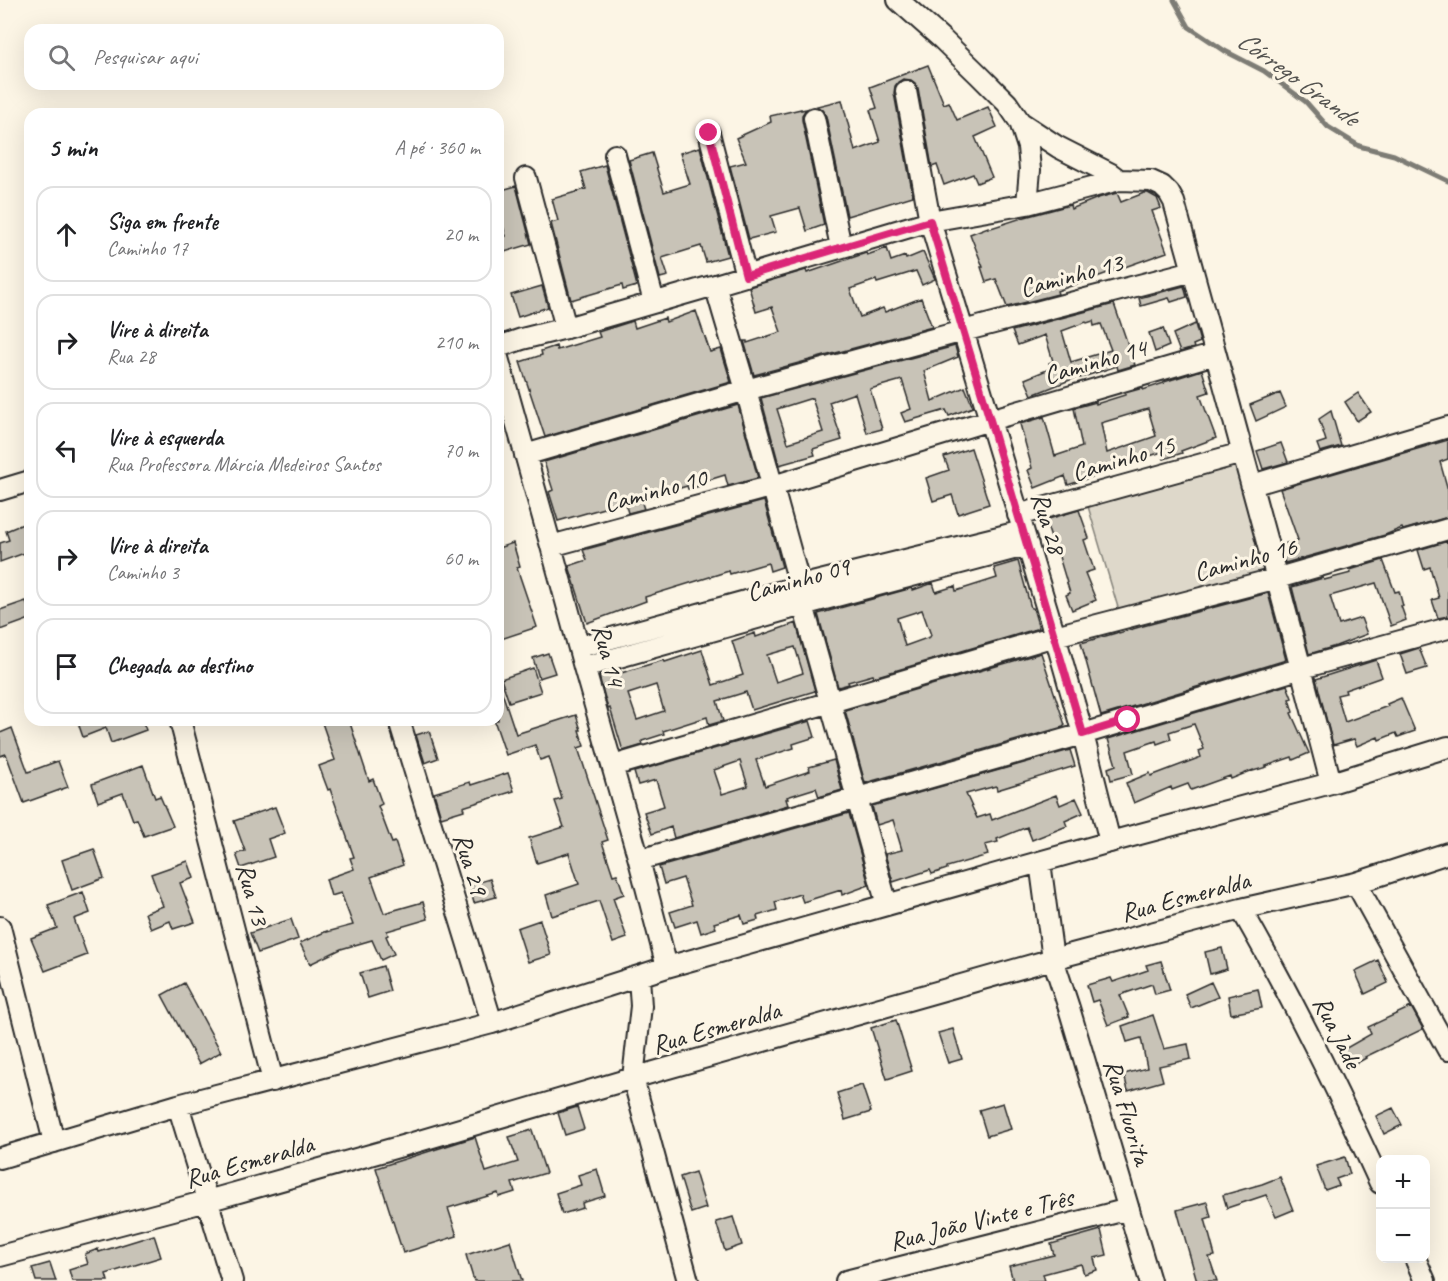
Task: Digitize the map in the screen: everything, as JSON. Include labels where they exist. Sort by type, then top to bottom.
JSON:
[{"type":"street","points":[[898,0],[979,75],[1007,104],[1020,122],[1028,147],[1030,170],[1027,204]]},
{"type":"street","name":"Rua 28","points":[[906,91],[930,221],[1055,636],[1110,842]]},
{"type":"street","points":[[813,118],[841,247]]},
{"type":"street","points":[[1020,122],[1058,147],[1119,180]]},
{"type":"street","points":[[709,133],[746,276]]},
{"type":"street","points":[[615,155],[654,302]]},
{"type":"street","points":[[526,178],[566,328]]},
{"type":"street","points":[[504,344],[930,221],[1027,204],[1119,180],[1151,181],[1162,186],[1174,202],[1278,579],[1331,783]]},
{"type":"street","name":"Caminho 13","points":[[746,390],[1193,271]]},
{"type":"street","points":[[715,285],[773,486],[887,905]]},
{"type":"street","name":"Caminho 14","points":[[773,486],[1215,354]]},
{"type":"street","name":"Rua 14","points":[[504,380],[667,966]]},
{"type":"street","points":[[525,455],[746,390]]},
{"type":"street","points":[[1252,484],[1448,428]]},
{"type":"street","name":"Caminho 15","points":[[1023,530],[1242,453]]},
{"type":"street","points":[[0,490],[24,483]]},
{"type":"street","name":"Caminho 10","points":[[551,546],[773,486]]},
{"type":"street","name":"Caminho 16","points":[[613,766],[1055,636],[1278,579],[1448,529]]},
{"type":"street","name":"Caminho 09","points":[[584,667],[802,596],[1023,530]]},
{"type":"street","name":"Caminho 09","points":[[579,647],[802,596]]},
{"type":"street","points":[[639,860],[1448,628]]},
{"type":"street","name":"Rua 13","points":[[182,726],[273,1081]]},
{"type":"street","name":"Rua 29","points":[[401,726],[492,1023]]},
{"type":"street","points":[[0,1158],[178,1105],[492,1023],[667,966],[1110,842],[1331,783],[1448,747]]},
{"type":"street","name":"Rua Esmeralda","points":[[0,1256],[207,1201],[1053,959],[1241,909],[1356,883],[1448,853]]},
{"type":"street","name":"Rua Fluorita","points":[[1040,862],[1053,959],[1150,1281]]},
{"type":"street","points":[[1356,883],[1448,1050]]},
{"type":"street","name":"Rua Jade","points":[[1241,909],[1279,974],[1331,1076],[1376,1174]]},
{"type":"street","points":[[0,927],[54,1142]]},
{"type":"street","points":[[639,976],[641,1006],[633,1078],[688,1281]]},
{"type":"street","points":[[178,1105],[232,1281]]},
{"type":"street","name":"Rua João Vinte e Três","points":[[846,1281],[1129,1209]]},
{"type":"street","points":[[1417,1263],[1425,1281]]},
{"type":"shaded area","points":[[1237,459],[1271,578],[1122,621],[1087,503]]},
{"type":"building","points":[[928,65],[944,104],[949,102],[957,120],[988,107],[997,127],[975,137],[992,177],[977,183],[973,174],[944,185],[937,165],[932,167],[918,88],[911,80],[903,79],[895,86],[894,93],[913,196],[847,216],[826,116],[817,106],[842,100],[855,151],[880,142],[870,110],[877,108],[870,87]]},
{"type":"building","points":[[806,109],[802,120],[824,225],[807,231],[800,208],[771,216],[776,232],[749,239],[730,166],[746,162],[736,138],[771,122],[770,116]]},
{"type":"building","points":[[700,147],[728,256],[706,262],[701,246],[662,258],[668,276],[660,278],[629,160],[652,153],[664,192],[690,184],[680,153]]},
{"type":"building","points":[[605,165],[637,286],[623,290],[622,285],[571,300],[551,223],[558,221],[552,199],[586,189],[581,172]]},
{"type":"building","points":[[516,186],[531,244],[504,252],[504,237],[506,236],[504,189]]},
{"type":"building","points":[[1117,193],[1121,202],[1144,193],[1157,198],[1161,208],[1152,211],[1167,252],[1057,291],[1058,294],[1007,307],[996,279],[986,282],[981,267],[983,267],[970,234],[1070,205],[1071,209]]},
{"type":"building","points":[[887,248],[891,261],[905,256],[906,259],[923,252],[935,279],[922,285],[916,271],[877,283],[876,280],[850,289],[860,317],[883,308],[885,312],[921,298],[932,327],[754,375],[744,341],[747,343],[781,332],[772,307],[756,312],[749,287],[806,270],[807,273]]},
{"type":"building","points":[[542,286],[548,307],[518,317],[511,295]]},
{"type":"building","points":[[1184,286],[1187,297],[1171,302],[1169,298],[1141,306],[1139,298]]},
{"type":"building","points":[[1114,304],[1135,365],[1118,370],[1117,366],[1080,378],[1080,376],[1032,395],[1025,379],[1052,368],[1049,363],[1053,361],[1045,335],[1018,345],[1012,331]],"holes":[[[1093,321],[1094,326],[1101,324],[1111,350],[1071,362],[1062,331],[1086,322]]]},
{"type":"building","points":[[696,311],[710,352],[721,349],[731,382],[545,437],[520,362],[542,355],[541,351],[556,346],[557,350],[600,337],[598,332],[633,321],[635,328],[665,318],[666,322]]},
{"type":"building","points":[[1195,324],[1200,342],[1193,345],[1194,348],[1180,352],[1173,334]]},
{"type":"building","points":[[1163,328],[1169,346],[1155,352],[1149,333]]},
{"type":"building","points":[[955,346],[958,357],[924,371],[932,401],[965,387],[973,407],[949,416],[946,410],[905,422],[901,413],[911,409],[902,380],[870,389],[882,429],[867,433],[855,393],[829,402],[842,440],[813,449],[815,455],[779,465],[761,398]],"holes":[[[812,398],[823,432],[788,443],[777,409]]]},
{"type":"building","points":[[1202,370],[1209,392],[1200,395],[1216,438],[1164,459],[1162,452],[1068,485],[1065,476],[1035,488],[1028,470],[1032,468],[1020,424],[1044,417],[1055,456],[1082,447],[1074,408],[1096,402],[1096,404]],"holes":[[[1148,409],[1156,436],[1107,453],[1101,423]]]},
{"type":"building","points":[[1280,393],[1286,407],[1256,421],[1250,405]]},
{"type":"building","points":[[1358,393],[1371,412],[1357,421],[1345,402]]},
{"type":"building","points":[[738,405],[758,478],[728,486],[725,475],[699,483],[700,486],[688,489],[687,486],[641,500],[644,509],[628,513],[625,502],[558,521],[549,492],[553,490],[544,462]]},
{"type":"building","points":[[1331,411],[1341,446],[1320,452],[1317,444],[1326,441],[1319,419]]},
{"type":"building","points":[[1448,440],[1448,459],[1440,462],[1448,490],[1448,517],[1403,530],[1402,528],[1385,535],[1285,563],[1280,545],[1298,540],[1280,489]]},
{"type":"building","points":[[1281,443],[1288,462],[1263,469],[1257,451]]},
{"type":"building","points":[[971,448],[989,504],[958,514],[952,495],[933,501],[926,478],[949,470],[944,457]]},
{"type":"building","points":[[764,501],[782,567],[770,571],[768,563],[730,574],[729,571],[645,597],[646,601],[587,623],[569,566],[587,560],[583,550]]},
{"type":"building","points":[[1079,510],[1089,538],[1084,540],[1094,570],[1085,573],[1096,600],[1072,610],[1066,595],[1070,593],[1045,520]]},
{"type":"building","points":[[24,524],[24,553],[0,562],[0,543],[9,540],[6,531]]},
{"type":"building","points":[[1448,541],[1448,616],[1438,618],[1432,600],[1439,598],[1430,567],[1424,569],[1418,550]]},
{"type":"building","points":[[513,543],[520,567],[517,568],[537,627],[504,638],[504,546]]},
{"type":"building","points":[[1383,560],[1395,592],[1399,591],[1406,620],[1391,626],[1376,583],[1330,596],[1339,625],[1361,618],[1367,634],[1309,654],[1292,587],[1351,573],[1350,570]]},
{"type":"building","points":[[1018,561],[1039,628],[874,677],[873,675],[848,682],[849,684],[838,687],[818,614],[933,583],[936,592],[955,586],[956,591],[997,578],[994,568]],"holes":[[[922,610],[931,635],[905,646],[897,618]]]},
{"type":"building","points":[[1268,593],[1286,660],[1101,716],[1081,643]]},
{"type":"building","points":[[24,602],[24,621],[0,630],[0,610]]},
{"type":"building","points":[[796,623],[815,691],[752,710],[746,692],[717,701],[723,721],[709,725],[707,717],[663,731],[664,734],[642,741],[643,745],[623,751],[599,676],[620,669],[621,673],[664,660],[665,662],[702,650],[713,685],[743,675],[732,641],[755,633],[756,637]],"holes":[[[795,647],[803,673],[776,682],[767,655]],[[656,685],[664,711],[637,720],[628,694]]]},
{"type":"building","points":[[1419,648],[1427,668],[1407,674],[1400,654]]},
{"type":"building","points":[[548,653],[555,673],[539,678],[533,658]]},
{"type":"building","points":[[1041,653],[1065,725],[1063,727],[865,783],[845,710]]},
{"type":"building","points":[[1376,660],[1382,677],[1337,695],[1345,722],[1388,706],[1387,704],[1401,698],[1415,731],[1398,737],[1396,733],[1379,740],[1378,737],[1357,746],[1354,739],[1333,745],[1316,679]]},
{"type":"building","points":[[533,668],[541,692],[509,702],[504,688],[504,678]]},
{"type":"building","points":[[1287,685],[1292,698],[1289,699],[1293,712],[1291,713],[1309,753],[1293,760],[1292,757],[1231,779],[1230,776],[1191,790],[1188,784],[1172,790],[1171,787],[1134,803],[1126,783],[1201,757],[1199,751],[1204,749],[1194,724],[1169,732],[1171,739],[1157,744],[1156,741],[1127,751],[1133,774],[1111,780],[1108,768],[1116,765],[1108,739]]},
{"type":"building","points":[[504,698],[516,734],[576,715],[584,746],[578,748],[608,840],[602,842],[613,875],[617,874],[624,894],[613,898],[627,938],[613,943],[599,901],[552,916],[546,895],[579,884],[569,853],[537,863],[529,838],[564,827],[555,801],[562,799],[549,757],[540,760],[535,745],[506,755],[496,726],[504,726]]},
{"type":"building","points":[[810,721],[815,737],[793,744],[794,748],[756,760],[765,786],[810,771],[809,767],[834,760],[842,790],[819,797],[816,788],[787,797],[788,805],[674,838],[671,827],[652,834],[644,812],[664,806],[656,780],[638,785],[634,772]],"holes":[[[740,761],[748,786],[722,794],[714,770]]]},
{"type":"building","points":[[79,726],[144,726],[146,730],[111,743],[106,728],[83,737]]},
{"type":"building","points":[[323,726],[351,726],[369,781],[373,779],[382,804],[378,806],[403,865],[371,877],[384,913],[423,902],[428,919],[387,931],[386,936],[394,954],[381,960],[372,940],[341,949],[310,964],[300,943],[327,931],[353,925],[341,893],[331,896],[326,879],[354,869],[350,858],[354,857],[330,789],[328,790],[319,766],[335,760]]},
{"type":"building","points":[[12,728],[28,772],[58,761],[68,787],[24,803],[6,754],[0,756],[0,733]]},
{"type":"building","points":[[429,731],[438,758],[425,763],[416,735]]},
{"type":"building","points":[[1070,750],[1075,766],[997,790],[996,786],[966,794],[977,818],[990,814],[992,820],[1056,795],[1060,805],[1076,798],[1083,813],[1065,821],[1067,826],[1032,840],[1027,827],[997,839],[998,842],[985,845],[988,855],[947,867],[947,869],[932,874],[930,870],[893,882],[885,854],[902,850],[893,820],[877,825],[872,806]]},
{"type":"building","points":[[143,765],[155,798],[160,796],[173,826],[144,836],[137,819],[133,820],[123,793],[98,802],[92,784]]},
{"type":"building","points":[[508,773],[514,791],[463,807],[464,810],[441,817],[434,793],[470,782],[471,785]]},
{"type":"building","points":[[275,807],[285,833],[268,839],[274,857],[241,868],[236,854],[245,851],[234,821]]},
{"type":"building","points":[[849,813],[869,885],[842,895],[841,890],[803,902],[800,894],[775,902],[777,910],[757,916],[758,920],[744,924],[741,915],[714,923],[716,928],[701,933],[697,920],[675,927],[670,912],[692,905],[683,878],[664,884],[659,867]]},
{"type":"building","points":[[94,849],[104,878],[72,890],[62,860]]},
{"type":"building","points":[[188,861],[194,878],[180,883],[195,922],[173,929],[170,921],[151,929],[145,913],[163,906],[151,874]]},
{"type":"building","points":[[490,879],[496,897],[474,903],[469,885]]},
{"type":"building","points":[[83,892],[90,913],[74,919],[87,955],[45,971],[31,938],[57,928],[48,905]]},
{"type":"building","points":[[291,919],[298,939],[258,953],[250,933]]},
{"type":"building","points":[[540,920],[551,955],[528,962],[517,928]]},
{"type":"building","points":[[1222,948],[1227,969],[1210,974],[1205,952]]},
{"type":"building","points":[[1378,960],[1388,983],[1365,994],[1355,971]]},
{"type":"building","points":[[1161,961],[1170,990],[1155,994],[1152,984],[1120,995],[1129,1017],[1108,1025],[1098,1000],[1092,1002],[1087,985],[1111,978],[1113,982],[1148,970],[1146,965]]},
{"type":"building","points":[[383,966],[390,991],[368,998],[360,973]]},
{"type":"building","points":[[1211,982],[1218,997],[1191,1008],[1185,994]]},
{"type":"building","points":[[184,983],[221,1052],[199,1064],[162,995]]},
{"type":"building","points":[[1258,989],[1262,1008],[1231,1014],[1228,996]]},
{"type":"building","points":[[1411,1007],[1423,1029],[1365,1057],[1350,1067],[1341,1051],[1371,1034],[1368,1027]]},
{"type":"building","points":[[1153,1015],[1164,1049],[1188,1044],[1191,1059],[1159,1066],[1163,1081],[1128,1091],[1124,1074],[1147,1068],[1141,1038],[1127,1042],[1122,1026]]},
{"type":"building","points":[[896,1020],[912,1071],[887,1079],[871,1028]]},
{"type":"building","points":[[953,1029],[962,1059],[948,1063],[938,1033]]},
{"type":"building","points":[[862,1085],[871,1112],[845,1120],[837,1093]]},
{"type":"building","points":[[1003,1103],[1011,1129],[987,1136],[979,1110]]},
{"type":"building","points":[[577,1107],[584,1129],[565,1135],[558,1113]]},
{"type":"building","points":[[1393,1108],[1402,1125],[1384,1134],[1376,1116]]},
{"type":"building","points":[[532,1130],[546,1173],[512,1183],[515,1192],[499,1197],[498,1193],[448,1208],[457,1236],[403,1253],[376,1168],[475,1137],[486,1172],[518,1162],[509,1137]]},
{"type":"building","points":[[1345,1157],[1350,1174],[1336,1179],[1339,1185],[1325,1190],[1316,1166]]},
{"type":"building","points":[[597,1169],[605,1196],[582,1203],[583,1208],[562,1214],[556,1193],[581,1185],[578,1175]]},
{"type":"building","points":[[695,1172],[706,1208],[691,1213],[680,1177]]},
{"type":"building","points":[[1280,1177],[1293,1210],[1276,1217],[1266,1195],[1227,1208],[1223,1195]]},
{"type":"building","points":[[1207,1202],[1211,1217],[1205,1219],[1215,1256],[1209,1257],[1217,1281],[1197,1281],[1177,1210]]},
{"type":"building","points":[[733,1217],[742,1245],[725,1251],[716,1222]]},
{"type":"building","points":[[1101,1230],[1107,1255],[1094,1258],[1097,1270],[1084,1274],[1081,1264],[1043,1274],[1045,1281],[1013,1281],[1009,1266],[1054,1255],[1051,1244]]},
{"type":"building","points":[[154,1235],[161,1257],[106,1274],[108,1281],[72,1281],[69,1270],[88,1264],[85,1254]]},
{"type":"building","points":[[510,1241],[522,1281],[474,1281],[466,1255]]},
{"type":"building","points":[[50,1263],[56,1281],[36,1281],[32,1268]]},
{"type":"waterway","name":"Córrego Grande","points":[[1174,0],[1189,27],[1225,51],[1264,71],[1306,102],[1328,127],[1359,146],[1394,155],[1448,181]]},
{"type":"route","points":[[709,133],[746,276],[930,221],[1083,734],[1128,720]]}]
